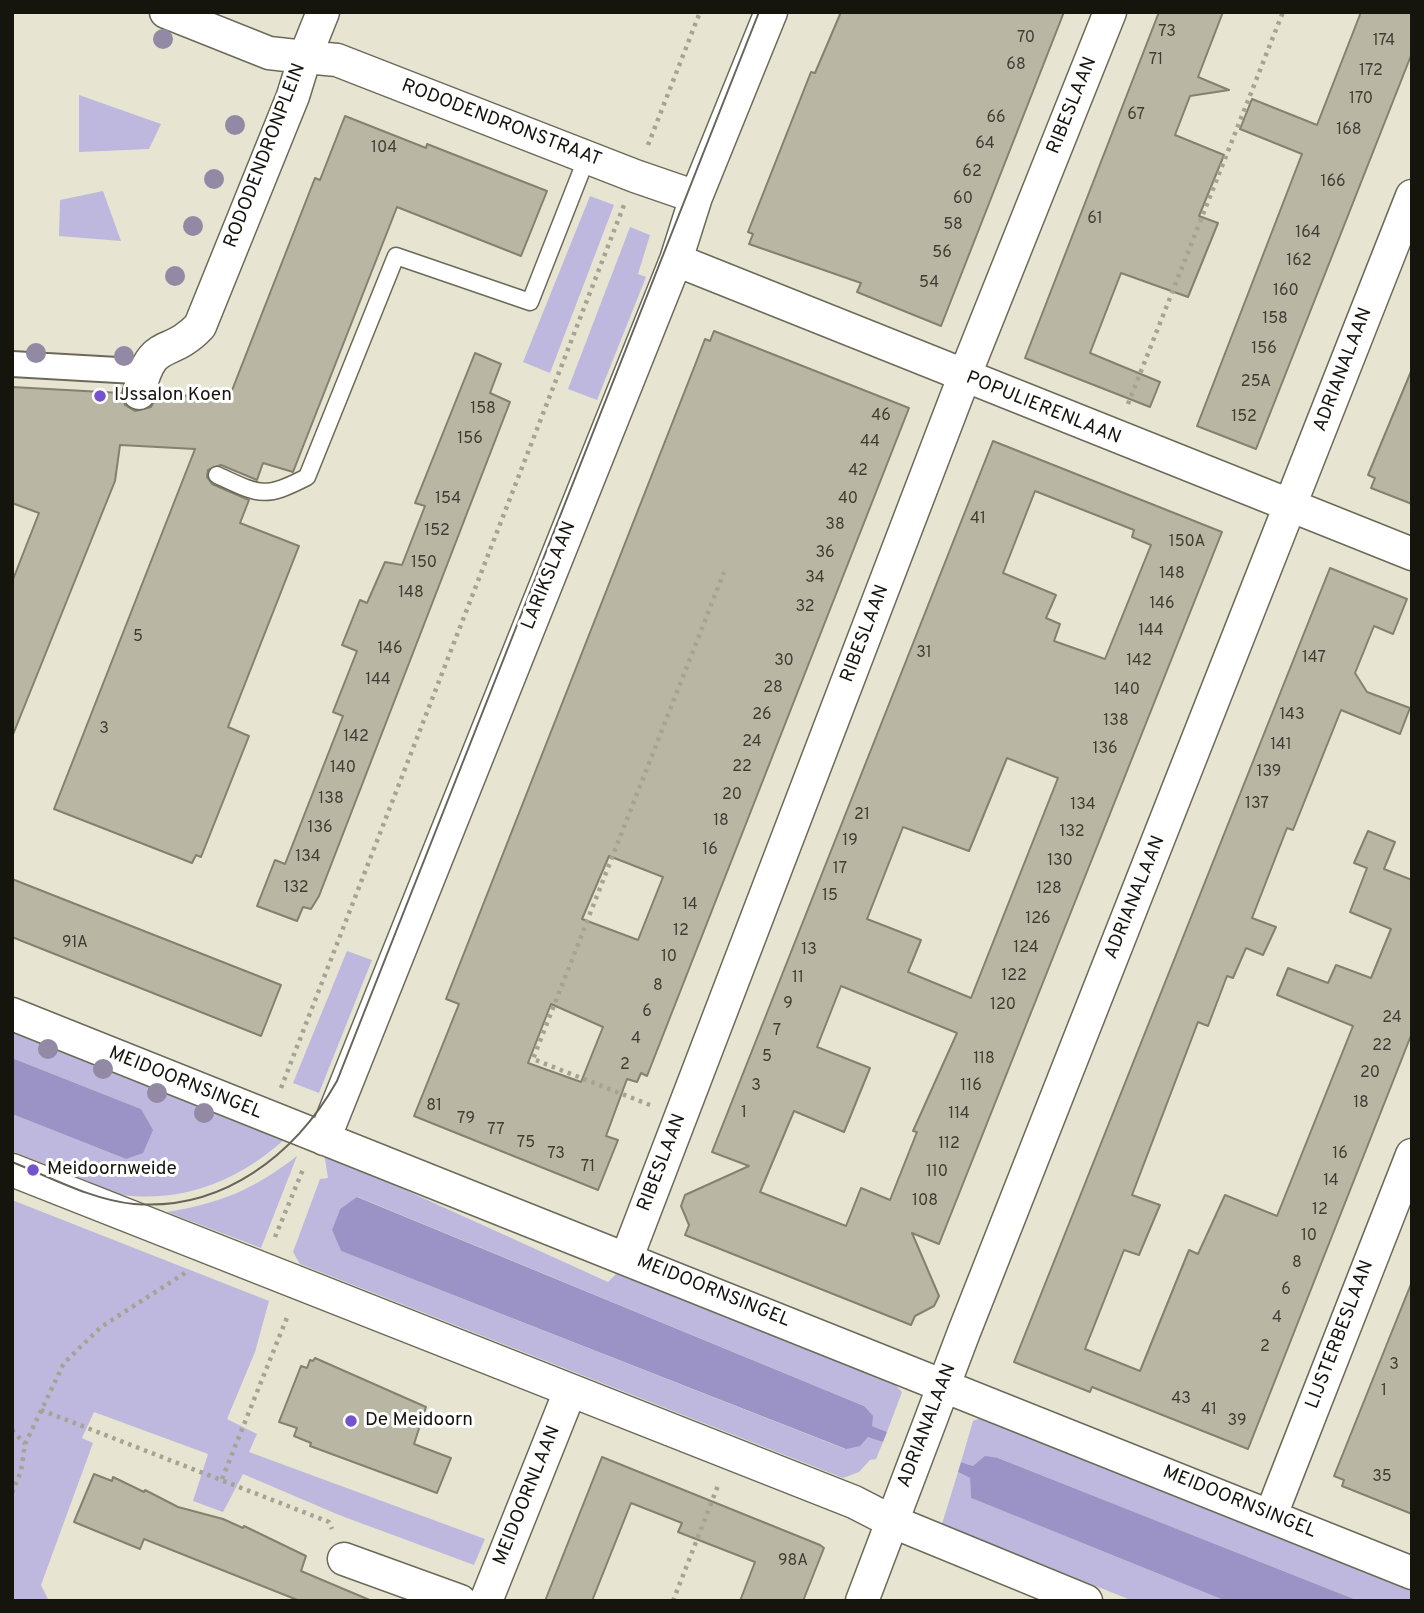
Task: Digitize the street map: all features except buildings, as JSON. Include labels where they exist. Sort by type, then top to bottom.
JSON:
[{"type":"street","name":"RODODENDRONPLEIN","points":[[142,380],[153,355],[190,336],[200,326],[293,96],[305,57],[269,53],[166,12]]},
{"type":"street","points":[[305,57],[323,12]]},
{"type":"street","name":"LARIKSLAAN","points":[[324,1139],[676,260],[696,197],[771,12]]},
{"type":"street","name":"RIBESLAAN","points":[[627,1257],[964,377],[1110,12]]},
{"type":"street","name":"RODODENDRONSTRAAT","points":[[305,57],[337,60],[635,176],[696,197]]},
{"type":"street","name":"ADRIANALAAN","points":[[862,1601],[891,1521],[1412,196]]},
{"type":"street","name":"POPULIERENLAAN","points":[[676,260],[1290,508],[1412,554]]},
{"type":"street","name":"RODODENDRONPLEIN","points":[[12,364],[135,370],[142,380]]},
{"type":"street","name":"MEIDOORNSINGEL","points":[[12,1014],[1271,1514],[1412,1573]]},
{"type":"street","name":"LIJSTERBESLAAN","points":[[1271,1514],[1412,1154]]},
{"type":"street","points":[[12,1170],[854,1502],[891,1521],[1086,1601]]},
{"type":"street","name":"MEIDOORNLAAN","points":[[485,1601],[570,1391]]},
{"type":"street","points":[[344,1559],[460,1601]]},
{"type":"lane","points":[[217,475],[253,492],[275,493],[307,477],[396,256],[530,302],[587,157]]},
{"type":"path","points":[[269,1117],[700,12]]},
{"type":"path","points":[[1115,438],[1283,12]]},
{"type":"path","points":[[680,1117],[533,1059],[724,572]]},
{"type":"path","points":[[261,1270],[311,1148],[324,1139]]},
{"type":"path","points":[[12,1493],[21,1471],[25,1444],[64,1363],[101,1327],[218,1253]]},
{"type":"path","points":[[222,1479],[300,1285]]},
{"type":"path","points":[[41,1410],[329,1522],[344,1559]]},
{"type":"path","points":[[12,1430],[25,1444]]},
{"type":"path","points":[[673,1601],[719,1483]]},
{"type":"shaded area","points":[[79,95],[161,124],[149,149],[79,152]]},
{"type":"shaded area","points":[[103,191],[121,241],[59,236],[60,200]]},
{"type":"shaded area","points":[[590,196],[614,205],[550,373],[523,362]]},
{"type":"shaded area","points":[[630,227],[650,235],[638,274],[646,277],[597,400],[568,389]]},
{"type":"shaded area","points":[[347,951],[372,960],[319,1093],[293,1083]]},
{"type":"shaded area","points":[[12,1029],[286,1138],[250,1165],[211,1185],[146,1197],[110,1191],[12,1151],[12,1114],[126,1159],[141,1109],[12,1058]]},
{"type":"shaded area","points":[[12,1058],[141,1109],[153,1130],[143,1153],[126,1159],[12,1114]]},
{"type":"shaded area","points":[[324,1153],[608,1282],[618,1272],[889,1378],[902,1392],[887,1432],[872,1426],[864,1406],[358,1197],[340,1209],[332,1230],[341,1251],[845,1449],[868,1436],[883,1442],[876,1459],[870,1460],[859,1472],[843,1478],[300,1264],[293,1252],[320,1179],[328,1178]]},
{"type":"shaded area","points":[[297,1156],[261,1248],[167,1212],[204,1204],[236,1193],[266,1178]]},
{"type":"shaded area","points":[[357,1197],[864,1406],[873,1416],[872,1426],[887,1432],[883,1442],[868,1437],[860,1446],[846,1449],[341,1251],[332,1230],[340,1209]]},
{"type":"shaded area","points":[[12,1200],[269,1301],[255,1352],[227,1419],[257,1434],[249,1452],[485,1539],[474,1565],[339,1515],[243,1474],[223,1512],[193,1501],[208,1454],[94,1412],[82,1438],[93,1443],[41,1585],[49,1601],[12,1601]]},
{"type":"shaded area","points":[[983,1417],[1412,1587],[1412,1601],[1359,1601],[998,1458],[973,1466],[961,1462],[973,1421]]},
{"type":"shaded area","points":[[985,1456],[998,1458],[1359,1601],[1226,1601],[971,1498],[970,1478],[958,1472],[961,1462],[973,1466]]},
{"type":"shaded area","points":[[958,1472],[970,1478],[971,1498],[1226,1601],[1133,1601],[942,1524]]},
{"type":"tram line","points":[[12,1162],[103,1198],[134,1204],[167,1204],[226,1188],[253,1173],[278,1154],[320,1108],[337,1081],[759,12]]},
{"type":"place","name":"IJssalon Koen","points":[[100,396]]},
{"type":"place","name":"Meidoornweide","points":[[33,1170]]},
{"type":"place","name":"De Meidoorn","points":[[351,1421]]}]
